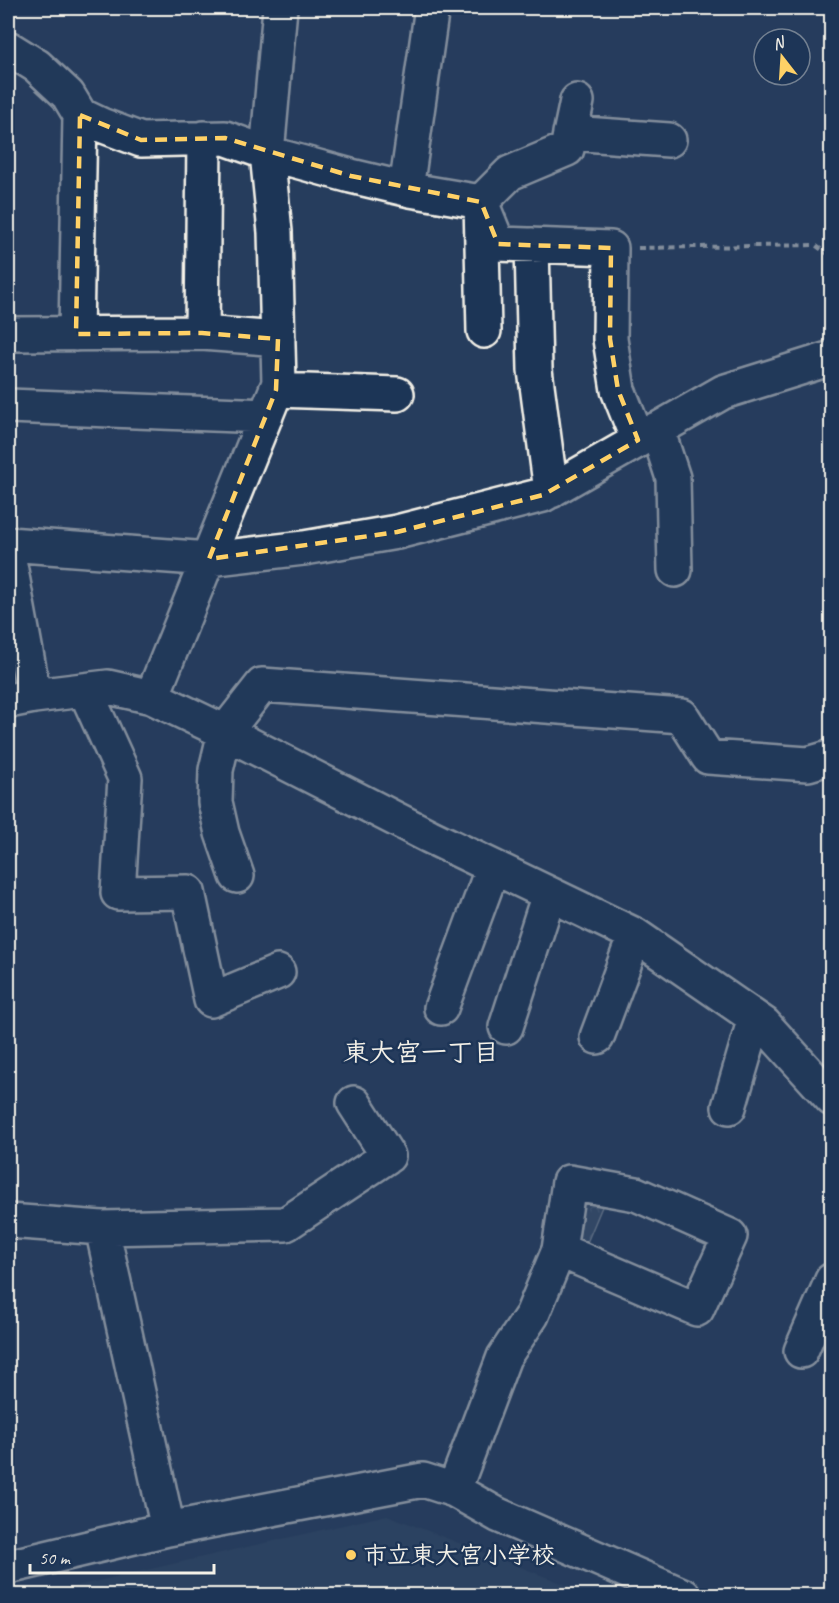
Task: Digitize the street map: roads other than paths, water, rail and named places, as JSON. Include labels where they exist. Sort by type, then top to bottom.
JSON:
[{"type":"street","points":[[152,697],[279,383],[275,232],[267,153],[280,8]]},
{"type":"street","points":[[406,189],[431,14]]},
{"type":"street","points":[[8,48],[45,73],[68,95],[80,115],[76,334]]},
{"type":"street","points":[[484,331],[481,202],[510,173],[567,149],[577,101]]},
{"type":"street","points":[[80,115],[141,140],[225,138],[267,153],[351,176],[406,189],[481,202]]},
{"type":"street","points":[[570,133],[669,140]]},
{"type":"street","points":[[202,333],[204,138]]},
{"type":"street","points":[[481,202],[498,244],[610,248],[610,339],[618,390],[674,478],[675,570]]},
{"type":"street","points":[[532,245],[535,370],[551,491]]},
{"type":"street","points":[[8,334],[202,333],[278,339]]},
{"type":"street","points":[[8,544],[209,559],[304,548],[397,532],[543,495],[723,392],[831,358]]},
{"type":"street","points":[[8,406],[271,403],[397,394]]},
{"type":"street","points":[[8,554],[21,698],[108,687],[152,697],[225,732],[429,836],[635,934],[764,1024],[827,1089]]},
{"type":"street","points":[[237,876],[222,833],[215,802],[216,770],[225,732],[262,685],[682,717],[708,757],[808,764],[831,757]]},
{"type":"street","points":[[85,690],[125,778],[118,893],[188,892],[211,1000],[278,972]]},
{"type":"street","points":[[441,1008],[493,867]]},
{"type":"street","points":[[506,1027],[549,894]]},
{"type":"street","points":[[597,1037],[635,934]]},
{"type":"street","points":[[729,1107],[755,1018]]},
{"type":"street","points":[[8,1221],[102,1228],[286,1224],[388,1156],[354,1103]]},
{"type":"street","points":[[454,1490],[504,1357],[532,1315],[560,1250],[569,1182],[636,1194],[730,1236],[697,1309],[560,1250]]},
{"type":"street","points":[[102,1228],[168,1529]]},
{"type":"street","points":[[801,1351],[831,1280]]},
{"type":"street","points":[[8,1567],[168,1529],[423,1480],[454,1490],[498,1515],[684,1596]]},
{"type":"place","name":"市立東大宮小学校","points":[[351,1555]]},
{"type":"district","name":"東大宮一丁目","points":[[421,1052]]}]
